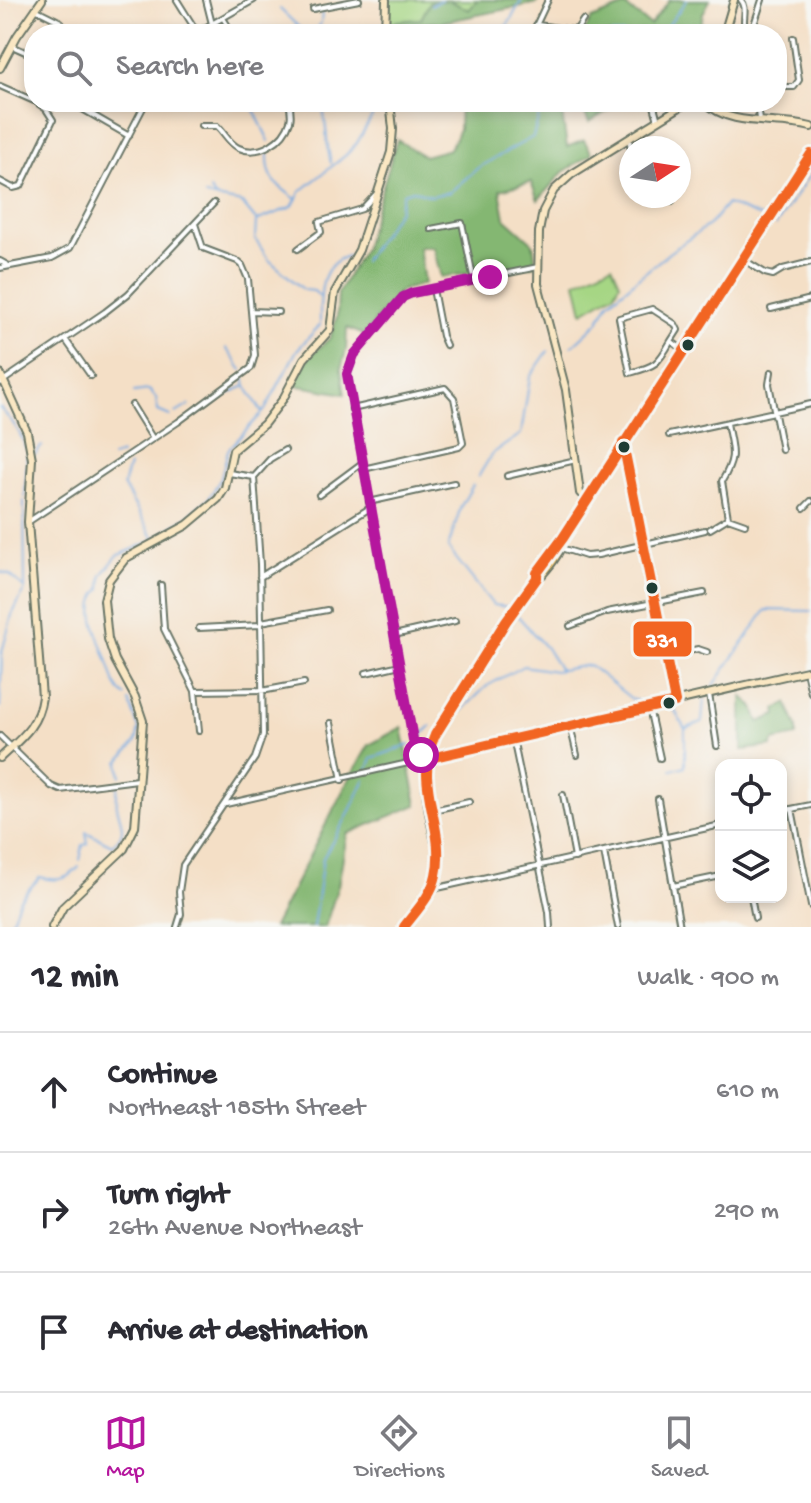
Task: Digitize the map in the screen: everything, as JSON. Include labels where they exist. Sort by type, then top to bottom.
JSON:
[{"type":"main road","points":[[537,578],[537,573],[563,538],[811,155]]},
{"type":"main road","points":[[404,927],[431,889],[438,864],[425,794],[426,759],[442,724],[485,653],[561,548],[563,538]]},
{"type":"street","points":[[26,24],[42,0]]},
{"type":"street","points":[[177,0],[191,24]]},
{"type":"street","points":[[206,0],[212,24],[254,0]]},
{"type":"street","points":[[313,9],[359,0]]},
{"type":"street","points":[[385,24],[386,0]]},
{"type":"street","points":[[538,24],[548,0]]},
{"type":"street","points":[[727,24],[734,0]]},
{"type":"street","points":[[741,0],[745,6],[743,24]]},
{"type":"street","points":[[754,24],[762,0]]},
{"type":"street","points":[[35,9],[62,24]]},
{"type":"street","points":[[223,18],[227,24]]},
{"type":"street","points":[[580,24],[583,20]]},
{"type":"street","points":[[0,68],[24,27]]},
{"type":"street","points":[[787,87],[794,87],[799,80],[793,38]]},
{"type":"street","points":[[12,46],[24,51]]},
{"type":"street","points":[[0,86],[24,97]]},
{"type":"street","points":[[0,181],[13,188],[21,186],[53,120],[48,112]]},
{"type":"street","points":[[88,112],[129,136]]},
{"type":"street","points":[[0,268],[52,258],[70,248],[141,112]]},
{"type":"street","points":[[201,126],[217,126],[236,147],[261,150],[276,140],[287,127],[291,112]]},
{"type":"street","points":[[52,927],[63,907],[124,849],[135,827],[143,721],[108,639],[104,612],[106,590],[116,569],[126,558],[187,525],[218,499],[237,446],[264,424],[283,399],[304,359],[330,330],[335,292],[359,250],[391,152],[391,112]]},
{"type":"street","points":[[656,112],[658,121]]},
{"type":"street","points":[[634,136],[672,112]]},
{"type":"street","points":[[717,112],[728,117],[811,127]]},
{"type":"street","points":[[758,112],[759,120]]},
{"type":"street","points":[[587,500],[580,493],[566,390],[541,301],[538,267],[540,223],[554,190],[572,174],[619,145]]},
{"type":"street","points":[[298,249],[321,232],[319,222],[362,209],[376,193]]},
{"type":"street","points":[[2,382],[128,294],[214,203]]},
{"type":"street","points":[[431,229],[462,223],[474,281]]},
{"type":"street","points":[[28,522],[206,403],[251,368],[254,361],[248,279],[242,265],[203,248],[195,224]]},
{"type":"street","points":[[743,259],[773,275],[783,269],[811,262]]},
{"type":"street","points":[[0,261],[11,267]]},
{"type":"street","points":[[409,764],[414,761],[415,748],[347,374],[354,355],[398,302],[412,293],[538,267]]},
{"type":"street","points":[[433,289],[446,345]]},
{"type":"street","points":[[771,309],[811,299]]},
{"type":"street","points":[[652,309],[675,324],[678,330],[671,341],[653,367],[630,373],[619,318],[652,309]]},
{"type":"street","points":[[251,311],[278,312]]},
{"type":"street","points":[[65,339],[91,376]]},
{"type":"street","points":[[671,341],[683,350]]},
{"type":"street","points":[[771,372],[769,384],[782,450]]},
{"type":"street","points":[[0,373],[30,444],[32,471],[28,522],[42,697],[37,719],[30,731],[0,758]]},
{"type":"street","points":[[319,495],[363,466],[462,446],[454,398],[448,390],[440,387],[352,409]]},
{"type":"street","points":[[669,435],[811,404]]},
{"type":"street","points":[[132,405],[153,439]]},
{"type":"street","points":[[727,423],[733,455],[730,469],[722,481],[728,518]]},
{"type":"street","points":[[623,443],[675,702]]},
{"type":"street","points":[[177,927],[181,914],[179,892],[183,865],[259,749],[265,720],[254,477],[270,459],[285,450]]},
{"type":"street","points":[[507,476],[576,460]]},
{"type":"street","points":[[228,473],[254,477]]},
{"type":"street","points":[[260,577],[370,505],[454,483]]},
{"type":"street","points":[[804,508],[811,501]]},
{"type":"street","points":[[561,548],[591,556],[708,529],[728,518],[745,524]]},
{"type":"street","points":[[161,585],[164,629],[195,691],[199,731]]},
{"type":"street","points":[[570,626],[607,612],[704,593]]},
{"type":"street","points":[[199,628],[261,624],[327,610]]},
{"type":"street","points":[[394,635],[455,621]]},
{"type":"street","points":[[665,656],[698,649],[707,652]]},
{"type":"street","points":[[366,673],[400,665]]},
{"type":"street","points":[[224,805],[809,670],[811,693]]},
{"type":"street","points":[[195,691],[264,689],[304,683]]},
{"type":"street","points":[[709,694],[717,746]]},
{"type":"street","points":[[649,708],[660,758]]},
{"type":"street","points":[[331,723],[342,780]]},
{"type":"street","points":[[570,725],[577,755]]},
{"type":"street","points":[[0,736],[51,786],[60,790],[137,780]]},
{"type":"street","points":[[513,738],[550,927]]},
{"type":"street","points":[[415,748],[426,759]]},
{"type":"street","points":[[563,795],[575,858]]},
{"type":"street","points":[[658,799],[680,927]]},
{"type":"street","points":[[429,811],[469,802]]},
{"type":"street","points":[[787,810],[811,805]]},
{"type":"street","points":[[792,809],[811,906]]},
{"type":"street","points":[[431,889],[715,826]]},
{"type":"street","points":[[604,852],[618,927]]},
{"type":"street","points":[[673,886],[715,877]]},
{"type":"street","points":[[752,903],[755,918]]},
{"type":"green space","points":[[389,0],[536,0],[537,3],[433,24],[388,24]]},
{"type":"green space","points":[[448,0],[469,10],[477,0],[536,0],[537,3],[437,23],[392,24],[421,19],[429,3]]},
{"type":"green space","points":[[670,0],[710,0],[701,24],[651,24]]},
{"type":"green space","points":[[625,6],[649,24],[589,24],[592,19]]},
{"type":"green space","points":[[460,112],[572,112],[562,114],[567,147],[584,140],[592,154],[563,172],[538,200],[531,182],[500,190],[505,218],[533,243],[536,265],[441,277],[433,247],[419,247],[424,283],[400,291],[364,335],[347,328],[341,369],[345,394],[294,385],[308,358],[330,338],[337,317],[338,293],[364,248],[397,140],[424,156],[450,149],[459,129]]},
{"type":"green space","points":[[584,112],[606,112],[589,122]]},
{"type":"green space","points":[[612,265],[620,283],[615,293],[583,312],[576,282]]},
{"type":"green space","points":[[742,696],[753,706],[759,722],[777,715],[776,709],[787,703],[797,727],[797,736],[773,741],[772,746],[742,750]]},
{"type":"green space","points":[[402,727],[417,805],[347,834],[338,886],[325,927],[273,927],[369,745]]},
{"type":"waterway","points":[[431,5],[441,0]]},
{"type":"waterway","points":[[508,24],[522,0]]},
{"type":"waterway","points":[[669,24],[687,0]]},
{"type":"waterway","points":[[280,9],[296,24]]},
{"type":"waterway","points":[[320,24],[322,12]]},
{"type":"waterway","points":[[255,112],[269,141]]},
{"type":"waterway","points":[[324,112],[331,163]]},
{"type":"waterway","points":[[320,297],[314,291],[304,290],[269,260],[255,239],[256,221],[292,207],[301,191],[357,143],[374,112]]},
{"type":"waterway","points":[[363,262],[399,210],[403,193],[413,190],[431,196],[450,192],[479,167],[533,137],[540,112]]},
{"type":"waterway","points":[[268,154],[269,170],[274,181],[296,199]]},
{"type":"waterway","points":[[776,225],[811,173]]},
{"type":"waterway","points":[[210,190],[215,197]]},
{"type":"waterway","points":[[205,196],[242,203],[255,219]]},
{"type":"waterway","points":[[572,346],[598,322],[609,302],[710,224],[727,204],[761,217]]},
{"type":"waterway","points":[[125,696],[114,680],[93,615],[102,575],[117,556],[150,542],[209,498],[221,478],[228,450],[265,410],[297,350],[320,325],[322,284],[331,267],[348,256]]},
{"type":"waterway","points":[[226,348],[242,370]]},
{"type":"waterway","points":[[478,477],[492,454],[521,434],[530,377],[548,351]]},
{"type":"waterway","points":[[244,378],[262,412]]},
{"type":"waterway","points":[[198,414],[229,393],[246,386]]},
{"type":"waterway","points":[[134,392],[149,390],[156,398],[158,411],[170,416]]},
{"type":"waterway","points":[[176,413],[189,405]]},
{"type":"waterway","points":[[0,408],[19,432],[25,448]]},
{"type":"waterway","points":[[35,454],[42,446]]},
{"type":"waterway","points":[[112,457],[121,454]]},
{"type":"waterway","points":[[25,497],[27,455]]},
{"type":"waterway","points":[[129,466],[123,485],[154,539]]},
{"type":"waterway","points":[[473,485],[461,506],[448,548],[493,605],[510,607]]},
{"type":"waterway","points":[[24,501],[25,588]]},
{"type":"waterway","points":[[0,572],[10,575],[25,589],[12,615],[2,652],[0,707]]},
{"type":"waterway","points":[[712,688],[766,610],[811,611]]},
{"type":"waterway","points":[[517,615],[546,648],[560,670]]},
{"type":"waterway","points":[[455,717],[487,686],[523,666],[555,671],[589,665],[633,700],[649,703]]},
{"type":"waterway","points":[[668,707],[674,709],[685,729],[702,722],[704,699]]},
{"type":"waterway","points":[[121,776],[119,762],[136,742],[139,729],[129,701]]},
{"type":"waterway","points":[[417,740],[431,726]]},
{"type":"waterway","points":[[672,770],[685,766],[685,730]]},
{"type":"waterway","points":[[368,769],[372,758],[410,745]]},
{"type":"waterway","points":[[313,927],[323,858],[365,779]]},
{"type":"waterway","points":[[80,860],[83,845],[88,844],[86,832],[112,845],[120,836],[118,786]]},
{"type":"waterway","points":[[9,927],[20,899],[40,877],[61,879],[79,867]]},
{"type":"transit line","name":"331","points":[[404,927],[427,896],[436,875],[437,840],[427,772],[435,735],[811,154]]},
{"type":"transit line","name":"331","points":[[426,759],[675,702],[623,443]]},
{"type":"route","points":[[421,755],[414,745],[347,374],[354,355],[403,297],[490,277]]}]
